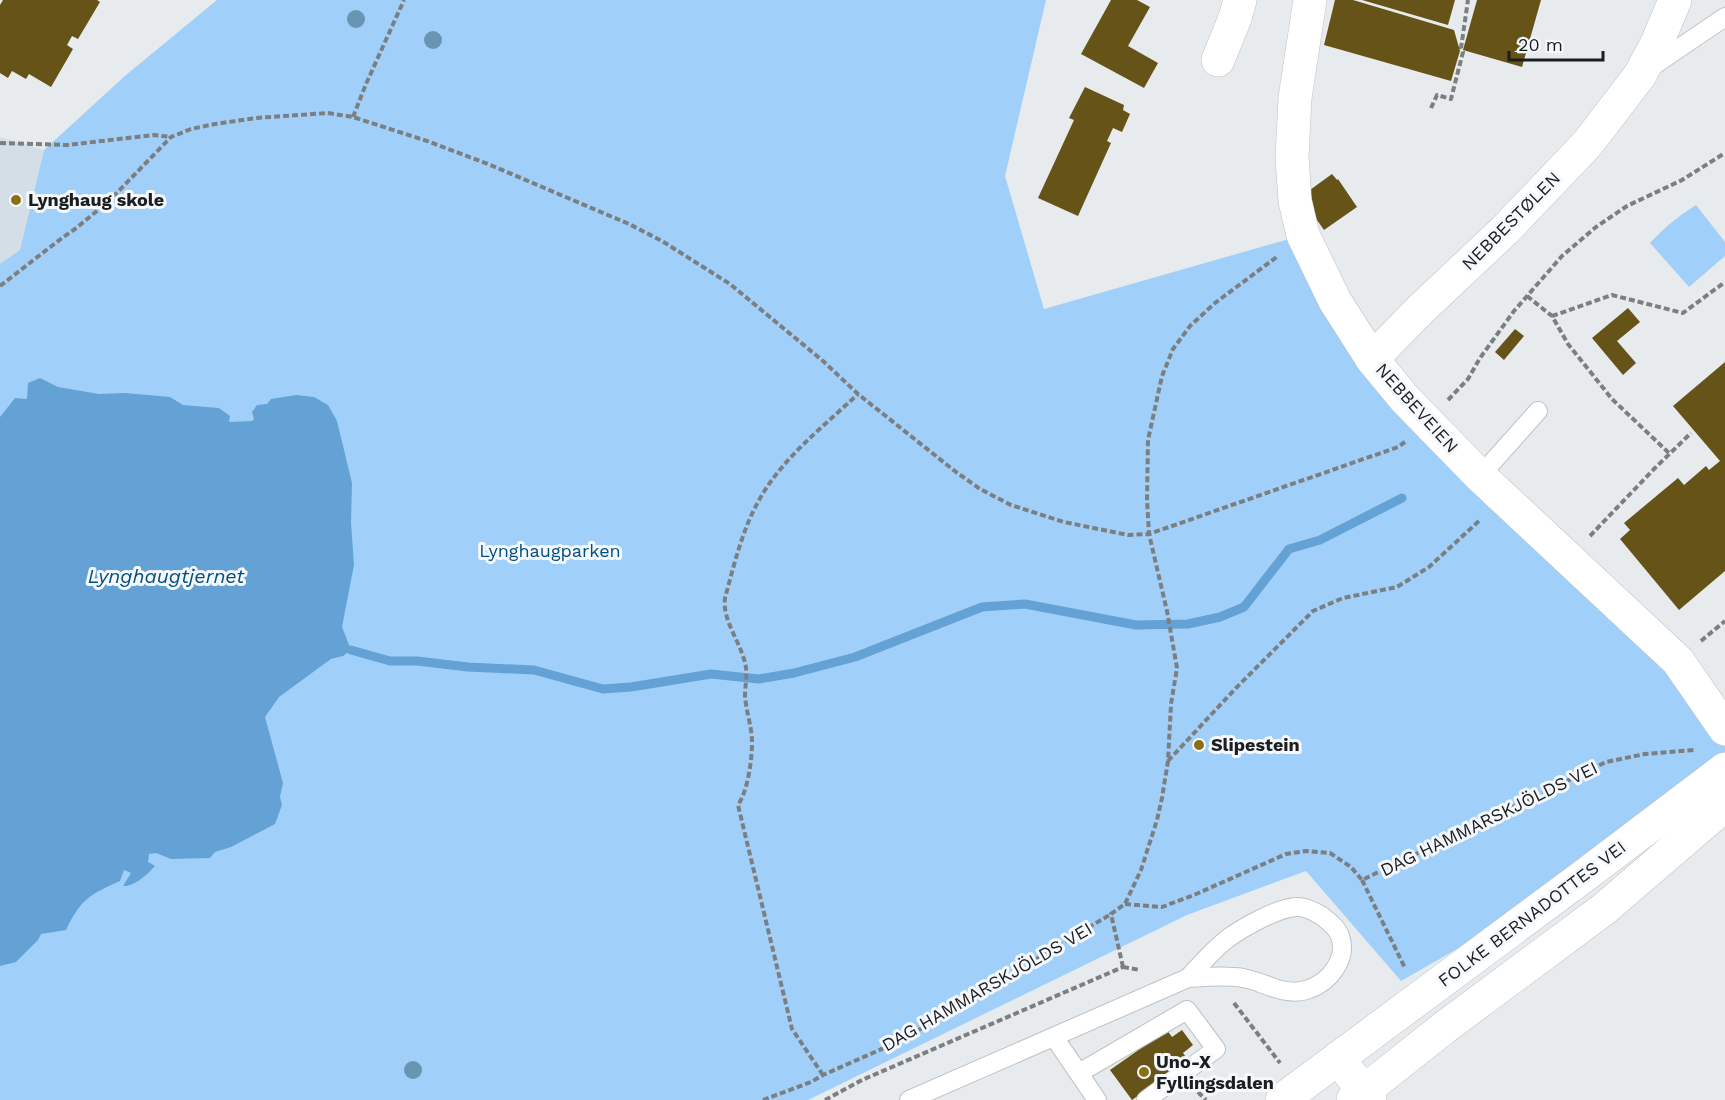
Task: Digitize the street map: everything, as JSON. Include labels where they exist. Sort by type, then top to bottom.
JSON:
[{"type":"street","points":[[1218,60],[1240,0]]},
{"type":"street","name":"NEBBEVEIEN","points":[[1310,0],[1295,98],[1292,157],[1295,201],[1303,235],[1335,301],[1372,359],[1405,399],[1480,476],[1678,661],[1725,729]]},
{"type":"street","name":"NEBBESTØLEN","points":[[1372,359],[1505,230],[1588,143],[1640,75],[1657,43],[1675,0]]},
{"type":"street","name":"FOLKE BERNADOTTES VEI","points":[[1282,1100],[1725,769]]},
{"type":"street","name":"FOLKE BERNADOTTES VEI","points":[[1362,1097],[1445,1028],[1604,909],[1725,805]]},
{"type":"street","points":[[1338,1058],[1362,1097]]},
{"type":"lane","name":"NEBBESTØLEN","points":[[1640,75],[1725,17]]},
{"type":"lane","points":[[1480,476],[1539,411]]},
{"type":"lane","points":[[910,1100],[1188,978],[1217,976],[1244,978],[1290,992],[1308,990],[1323,982],[1336,968],[1342,954],[1340,935],[1330,922],[1314,910],[1299,906],[1275,911],[1227,939],[1188,978]]},
{"type":"lane","points":[[1079,1073],[1187,1010],[1216,1049],[1146,1100]]},
{"type":"lane","points":[[1054,1037],[1097,1100]]},
{"type":"path","points":[[353,117],[404,0]]},
{"type":"path","points":[[1431,108],[1437,94],[1451,99],[1463,52],[1461,48],[1468,0]]},
{"type":"path","points":[[0,144],[67,145],[154,135],[171,137],[203,127],[256,118],[328,113],[353,117],[427,141],[488,164],[629,224],[662,241],[730,285],[823,361],[858,394],[980,489],[1011,505],[1064,522],[1128,534],[1149,534],[1398,447],[1410,439]]},
{"type":"path","points":[[0,286],[109,201],[171,137]]},
{"type":"path","points":[[1446,402],[1468,379],[1480,358],[1514,311],[1562,256],[1596,226],[1628,206],[1682,180],[1725,153]]},
{"type":"path","name":"DAG HAMMARSKJÖLDS VEI","points":[[763,1100],[811,1082],[902,1040],[1023,969],[1125,904],[1141,870],[1162,798],[1168,761],[1171,704],[1177,668],[1167,611],[1149,534],[1147,500],[1148,440],[1162,376],[1173,349],[1190,326],[1215,303],[1268,265],[1303,235]]},
{"type":"path","points":[[1552,316],[1612,295],[1683,314],[1725,282]]},
{"type":"path","points":[[1527,296],[1552,316],[1568,344],[1612,399],[1670,454]]},
{"type":"path","points":[[823,1075],[792,1029],[738,805],[743,798],[747,780],[752,741],[745,693],[746,665],[724,607],[738,550],[752,515],[769,484],[787,461],[858,394]]},
{"type":"path","points":[[1590,536],[1691,433]]},
{"type":"path","points":[[1168,761],[1236,688],[1313,611],[1343,598],[1397,587],[1429,567],[1487,513]]},
{"type":"path","name":"DAG HAMMARSKJÖLDS VEI","points":[[1125,904],[1162,907],[1286,854],[1306,851],[1330,853],[1351,867],[1362,880],[1606,762],[1645,754],[1695,750]]},
{"type":"path","points":[[1362,880],[1409,976]]},
{"type":"path","name":"DAG HAMMARSKJÖLDS VEI","points":[[825,1100],[862,1080],[1123,967],[1111,914]]},
{"type":"shaded area","name":"Lynghaug skole","points":[[0,137],[44,150],[20,251],[0,264]]},
{"type":"green space","name":"Lynghaugparken","points":[[217,0],[1046,0],[1005,176],[1044,309],[1303,235],[1335,301],[1725,729],[1725,769],[1581,878],[1401,981],[1306,871],[1187,915],[808,1100],[0,1100],[0,264],[20,250],[44,150],[126,75]]},
{"type":"green space","points":[[1696,205],[1725,242],[1725,256],[1689,287],[1650,243],[1672,222]]},
{"type":"water","name":"Lynghaugtjernet","points":[[40,378],[58,387],[99,394],[125,393],[170,397],[183,405],[219,408],[230,416],[229,422],[252,421],[254,419],[252,412],[257,405],[267,404],[271,399],[296,395],[314,397],[328,405],[337,421],[352,483],[351,523],[354,565],[342,627],[351,650],[343,656],[331,659],[279,697],[265,717],[283,783],[280,797],[282,805],[275,824],[231,847],[215,852],[210,858],[171,859],[156,853],[149,854],[148,862],[155,866],[149,873],[132,884],[123,886],[131,873],[124,870],[120,881],[87,899],[76,911],[66,930],[41,934],[16,962],[0,966],[0,417],[15,398],[27,399],[28,383]]},
{"type":"building","points":[[3,0],[97,0],[100,2],[78,39],[72,36],[67,45],[73,49],[51,87],[29,74],[26,79],[12,71],[8,78],[0,73],[0,5]]},
{"type":"building","points":[[1111,0],[1137,0],[1150,7],[1128,46],[1158,63],[1144,88],[1081,54]]},
{"type":"building","points":[[1335,0],[1353,0],[1454,30],[1460,51],[1451,81],[1324,45]]},
{"type":"building","points":[[1362,0],[1455,0],[1448,25]]},
{"type":"building","points":[[1477,0],[1541,0],[1522,67],[1463,50]]},
{"type":"building","points":[[1085,87],[1124,105],[1123,110],[1130,114],[1122,132],[1113,128],[1107,141],[1111,143],[1078,216],[1038,198],[1074,120],[1069,118]]},
{"type":"building","points":[[1332,174],[1357,207],[1324,230],[1305,203],[1303,195]]},
{"type":"building","points":[[1628,308],[1640,322],[1617,341],[1636,363],[1623,375],[1592,338]]},
{"type":"building","points":[[1515,329],[1524,336],[1504,360],[1495,352]]},
{"type":"building","points":[[1725,362],[1725,571],[1679,610],[1620,539],[1630,530],[1624,523],[1678,478],[1684,485],[1706,466],[1709,470],[1720,461],[1673,406]]},
{"type":"building","points":[[1167,1030],[1172,1037],[1182,1030],[1193,1045],[1183,1053],[1188,1060],[1132,1100],[1110,1070]]},
{"type":"waterway","points":[[351,650],[390,661],[534,670],[603,689],[631,687],[711,674],[759,679],[794,673],[855,657],[982,607],[1025,604],[1136,625],[1188,624],[1220,617],[1244,607],[1289,549],[1320,540],[1402,498]]},
{"type":"place","name":"Lynghaug skole","points":[[16,200]]},
{"type":"place","name":"Slipestein","points":[[1199,745]]},
{"type":"place","name":"Uno-X Fyllingsdalen","points":[[1144,1072]]}]
